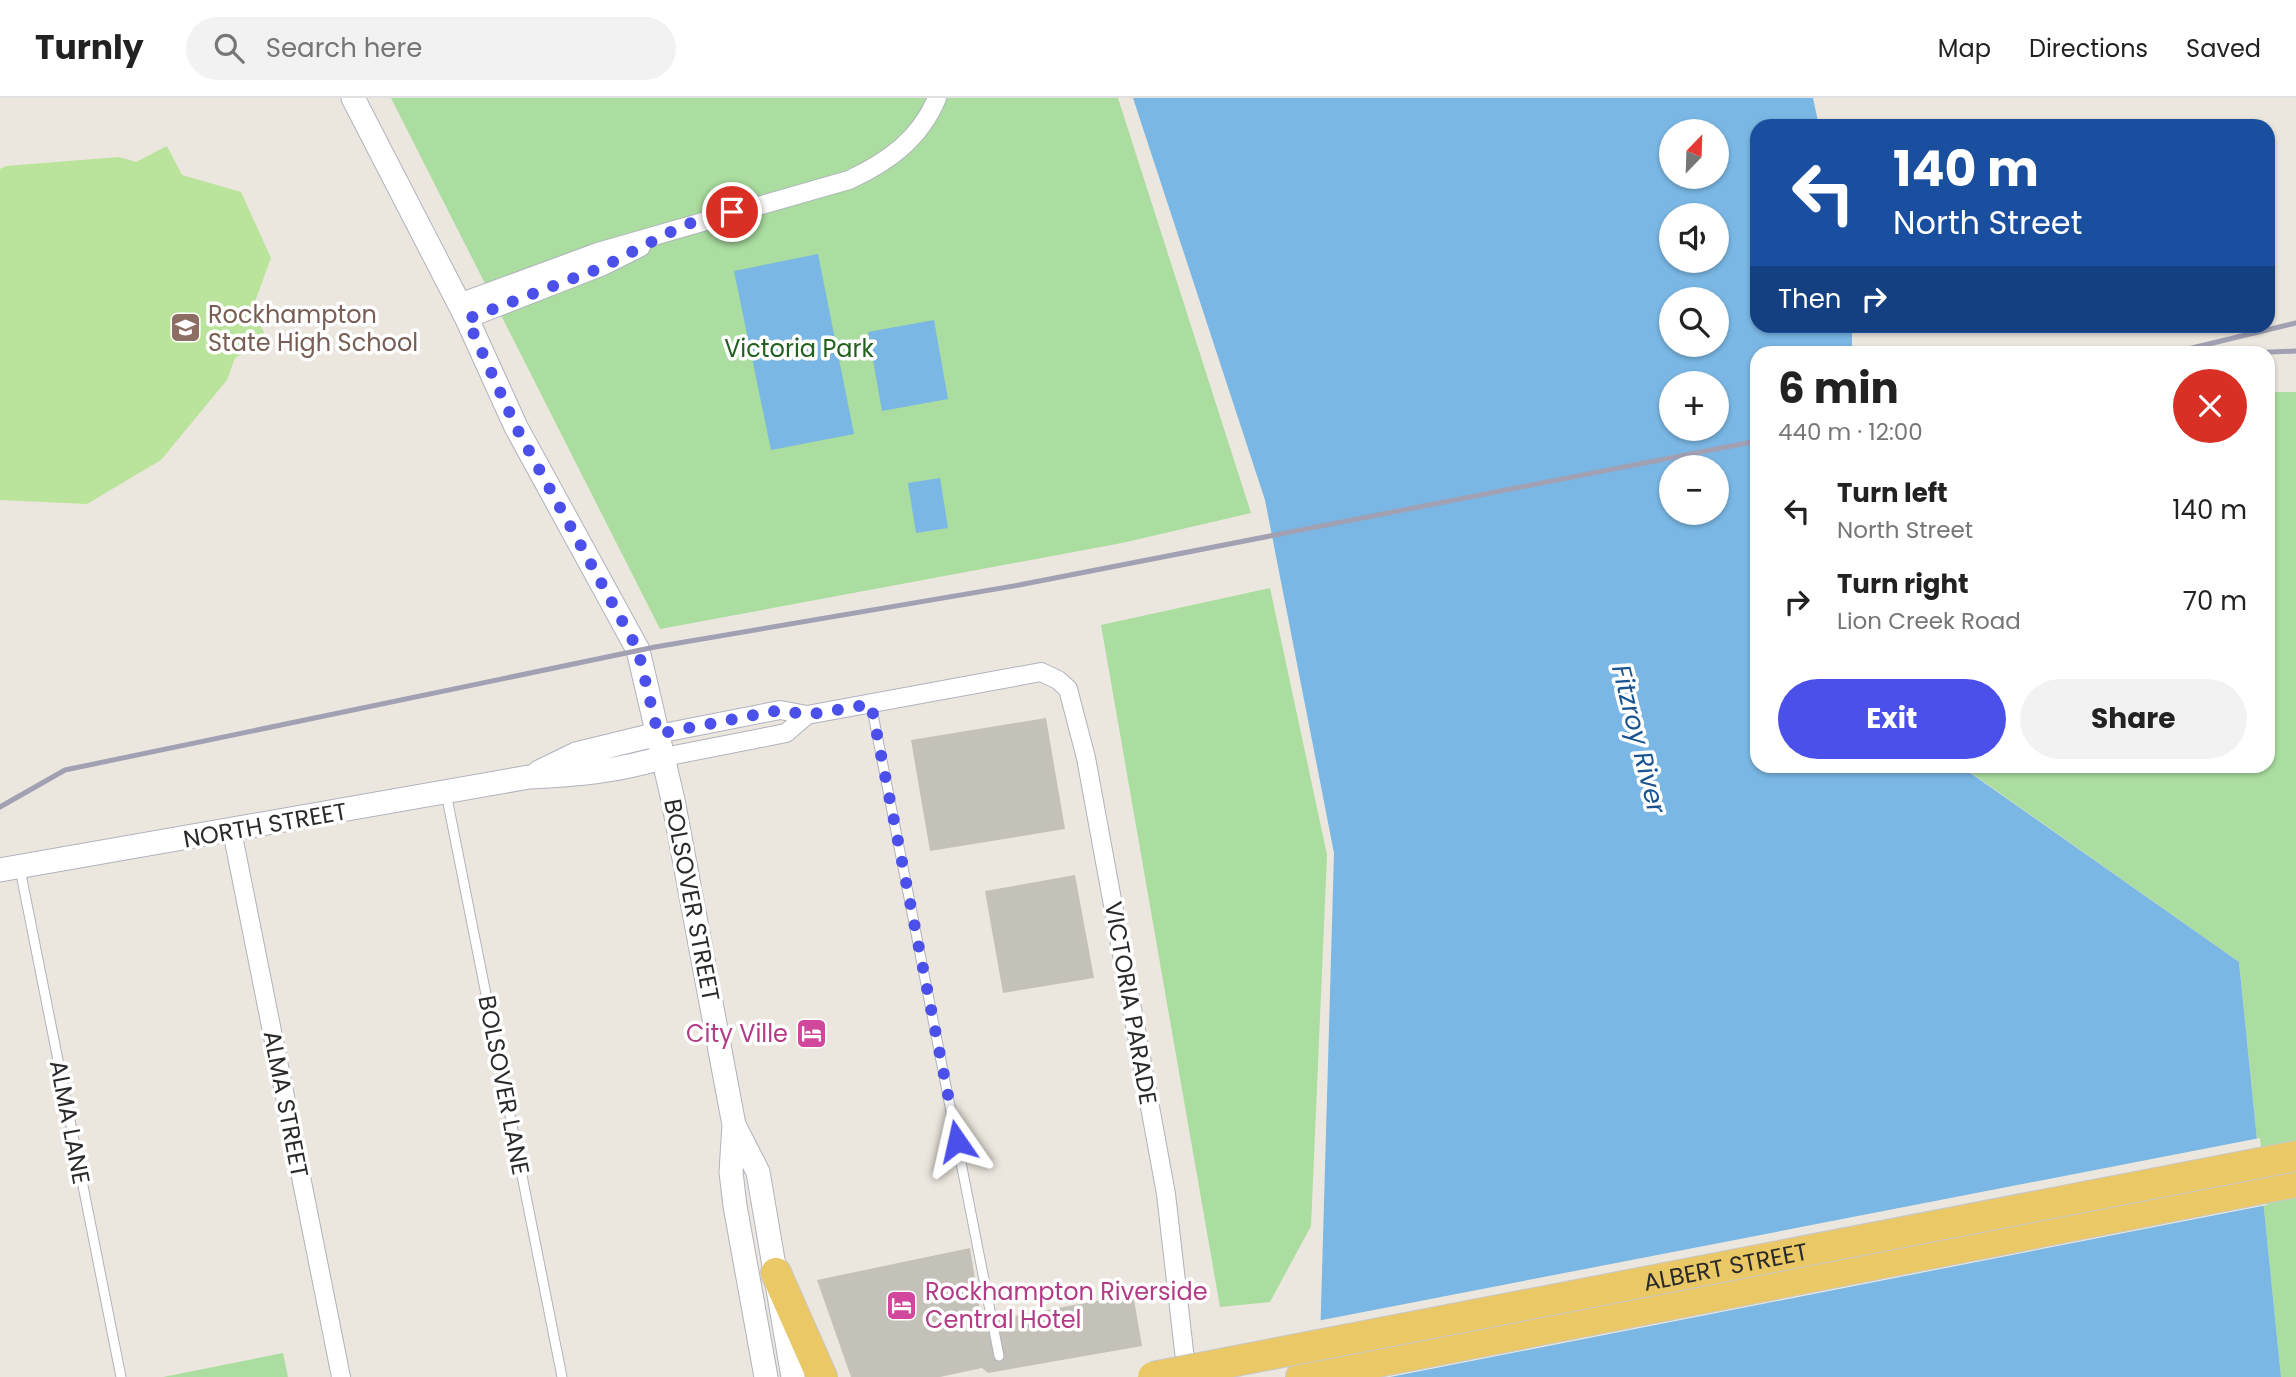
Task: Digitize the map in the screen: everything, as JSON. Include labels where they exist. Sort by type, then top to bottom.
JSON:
[{"type":"highway","name":"ALBERT STREET","points":[[1153,1377],[2296,1156]]},
{"type":"highway","name":"ALBERT STREET","points":[[1301,1377],[2296,1182]]},
{"type":"highway","points":[[776,1273],[822,1377]]},
{"type":"street","name":"BOLSOVER STREET","points":[[353,98],[463,311],[516,427],[638,650],[664,757],[734,1125],[731,1172],[735,1206],[766,1377]]},
{"type":"street","points":[[463,311],[598,252],[684,225],[849,180],[879,166],[901,150],[924,123],[937,98]]},
{"type":"street","name":"VICTORIA PARADE","points":[[1015,676],[1041,672],[1059,680],[1068,689],[1086,758],[1166,1194],[1186,1377]]},
{"type":"street","name":"NORTH STREET","points":[[529,777],[576,754],[658,734],[780,710],[807,715],[1015,676]]},
{"type":"street","name":"NORTH STREET","points":[[10,869],[529,777],[583,775],[634,766],[664,757],[786,733],[807,715]]},
{"type":"street","name":"ALMA STREET","points":[[232,831],[341,1377]]},
{"type":"street","name":"BOLSOVER STREET","points":[[734,1125],[758,1172],[793,1377]]},
{"type":"lane","points":[[871,704],[999,1356]]},
{"type":"lane","name":"BOLSOVER LANE","points":[[446,793],[562,1377]]},
{"type":"lane","name":"ALMA LANE","points":[[10,869],[121,1377]]},
{"type":"green space","name":"Victoria Park","points":[[391,98],[1118,98],[1251,513],[1122,543],[660,629]]},
{"type":"green space","points":[[167,146],[182,175],[241,192],[271,258],[252,310],[268,340],[235,358],[227,380],[161,460],[87,504],[0,500],[0,169],[6,166],[119,157],[136,162]]},
{"type":"green space","points":[[2275,392],[2296,392],[2296,1377],[2281,1377],[2239,962],[1971,773],[2275,773]]},
{"type":"green space","points":[[1270,588],[1327,855],[1311,1226],[1270,1302],[1220,1307],[1101,625]]},
{"type":"green space","points":[[283,1353],[288,1377],[163,1377]]},
{"type":"water","name":"Fitzroy River","points":[[1133,98],[1813,98],[1818,119],[1750,119],[1750,333],[1852,333],[1852,346],[1750,346],[1750,773],[1971,773],[2239,962],[2281,1377],[1319,1377],[1334,853],[1265,500]]},
{"type":"water","points":[[818,254],[854,434],[771,450],[734,271]]},
{"type":"water","points":[[934,320],[948,399],[882,411],[868,332]]},
{"type":"water","points":[[940,478],[948,528],[916,533],[908,483]]},
{"type":"pier","points":[[2260,1138],[2267,1205],[1390,1377],[1316,1377],[1317,1321]]},
{"type":"building","points":[[1046,718],[1065,829],[930,851],[911,740]]},
{"type":"building","points":[[1075,875],[1094,978],[1003,993],[985,891]]},
{"type":"building","name":"Rockhampton Riverside Central Hotel","points":[[970,1248],[982,1322],[1133,1294],[1142,1346],[988,1373],[982,1368],[940,1377],[851,1377],[817,1280]]},
{"type":"railway","points":[[2275,328],[2296,323]]},
{"type":"railway","points":[[2200,346],[2254,333]]},
{"type":"railway","points":[[2275,352],[2296,351]]},
{"type":"railway","points":[[0,807],[65,770],[655,647],[1019,585],[1750,442]]},
{"type":"place","name":"Rockhampton State High School","points":[[185,328]]},
{"type":"place","name":"City Ville","points":[[811,1033]]},
{"type":"place","name":"Rockhampton Riverside Central Hotel","points":[[902,1305]]},
{"type":"route","points":[[732,212],[684,225],[603,267],[467,319],[516,427],[638,650],[658,734],[780,710],[807,715],[871,704],[957,1141]]}]
